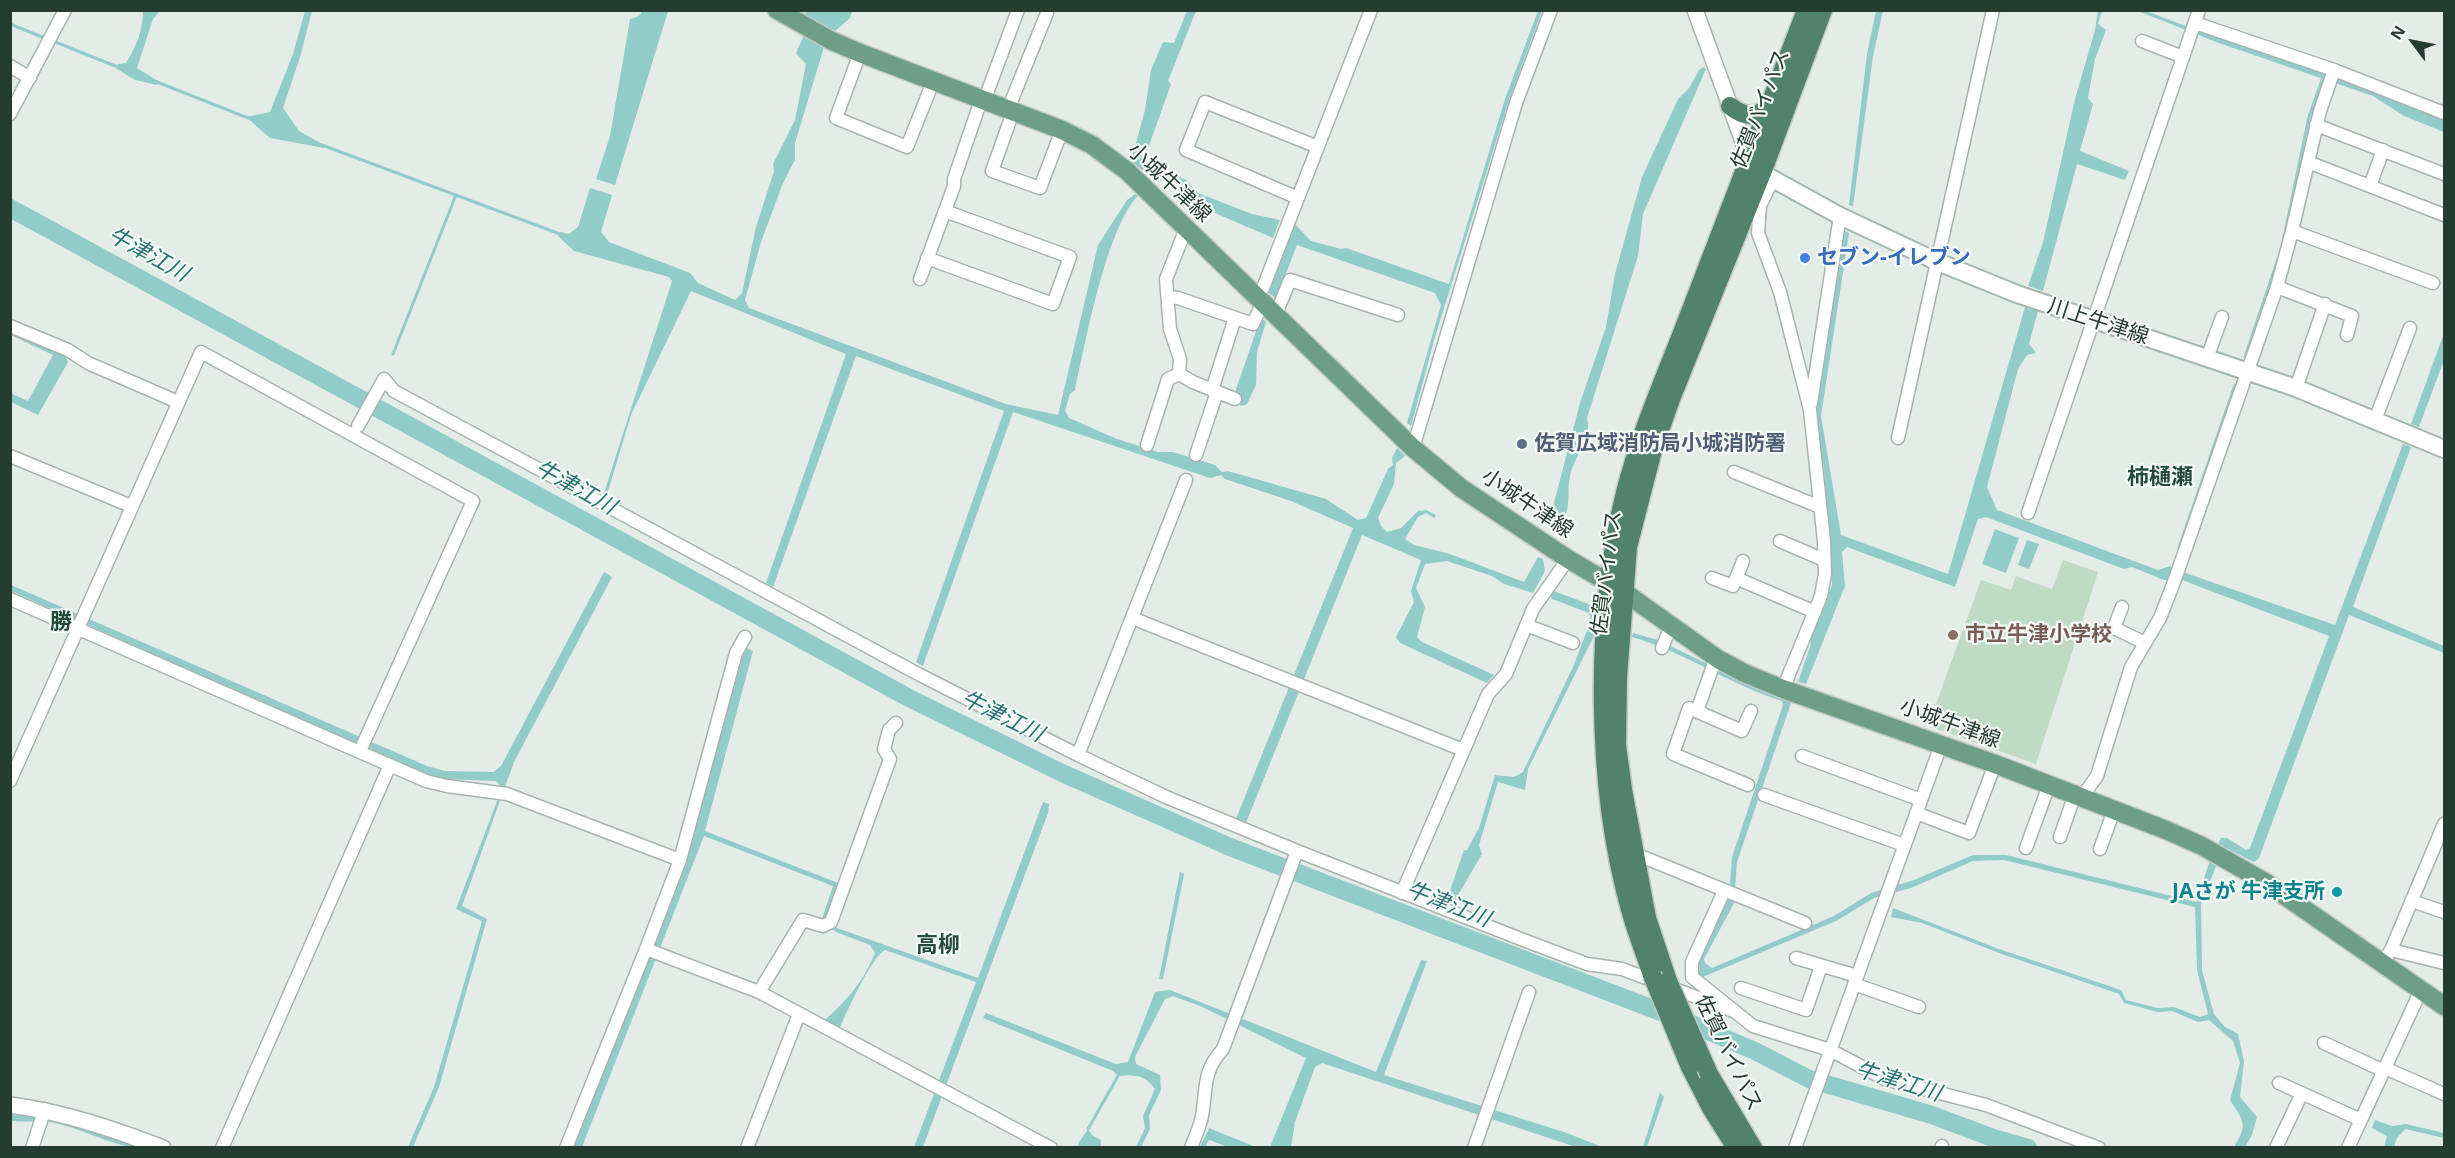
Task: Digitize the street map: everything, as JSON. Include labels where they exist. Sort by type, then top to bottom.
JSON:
[{"type":"highway","name":"佐賀バイパス","points":[[1753,1148],[1709,1074],[1660,978],[1631,912],[1609,796],[1604,747],[1604,687],[1626,491],[1649,420],[1806,10]]},
{"type":"highway","name":"佐賀バイパス","points":[[1736,1148],[1690,1067],[1660,978],[1647,918],[1617,745],[1616,588],[1653,450],[1676,388],[1767,176],[1823,10]]},
{"type":"highway","points":[[1730,106],[1749,116],[1761,114],[1768,108]]},
{"type":"main road","name":"小城牛津線","points":[[777,10],[816,33],[860,53],[1062,130],[1092,145],[1127,171],[1413,448],[1461,488],[1616,588],[1666,638],[1714,666],[1744,673],[1995,764],[2202,846],[2387,957],[2421,990],[2445,1006]]},
{"type":"main road","name":"川上牛津線","points":[[1767,176],[1840,216],[1938,262],[2017,294],[2296,388],[2445,449]]},
{"type":"street","points":[[10,114],[65,10]]},
{"type":"street","points":[[920,279],[979,106],[984,101],[1018,10]]},
{"type":"street","points":[[1265,306],[1263,288],[1371,10]]},
{"type":"street","points":[[1413,448],[1516,103],[1551,10]]},
{"type":"street","points":[[1695,10],[1749,158],[1767,176],[1760,206],[1758,234],[1780,292],[1810,411],[1824,560],[1821,596],[1783,689]]},
{"type":"street","points":[[1898,438],[1993,10]]},
{"type":"street","points":[[2028,513],[2199,10]]},
{"type":"street","points":[[1047,13],[1011,102],[1013,112],[992,171],[1040,188],[1062,130]]},
{"type":"street","points":[[2193,29],[2334,70],[2445,113]]},
{"type":"street","points":[[2142,41],[2183,57]]},
{"type":"street","points":[[860,53],[836,118],[907,147],[933,82]]},
{"type":"street","points":[[10,66],[30,78]]},
{"type":"street","points":[[2060,837],[2078,796],[2097,776],[2131,667],[2160,618],[2174,582],[2277,287],[2316,125],[2334,70]]},
{"type":"street","points":[[1298,198],[1186,150],[1205,102],[1317,147]]},
{"type":"street","points":[[2316,125],[2445,174]]},
{"type":"street","points":[[2370,186],[2383,150]]},
{"type":"street","points":[[2308,162],[2445,215]]},
{"type":"street","points":[[927,258],[1053,304],[1070,257],[945,211]]},
{"type":"street","points":[[1810,411],[1840,216]]},
{"type":"street","points":[[1179,374],[1180,359],[1170,329],[1166,279],[1183,236],[1188,230]]},
{"type":"street","points":[[2292,231],[2433,283]]},
{"type":"street","points":[[1168,297],[1178,298],[1253,324],[1265,306],[1290,280],[1398,315]]},
{"type":"street","points":[[2277,287],[2352,316],[2347,335]]},
{"type":"street","points":[[2296,388],[2325,304]]},
{"type":"street","points":[[2207,358],[2222,317]]},
{"type":"street","points":[[1196,455],[1235,318]]},
{"type":"street","points":[[10,326],[68,350],[88,363],[178,402]]},
{"type":"street","points":[[2375,420],[2410,328]]},
{"type":"street","points":[[10,781],[201,352],[472,501],[360,751]]},
{"type":"street","points":[[1147,445],[1167,379],[1179,374],[1234,399]]},
{"type":"street","points":[[358,426],[384,379],[394,391],[920,675],[1166,797],[1402,893],[1587,964],[1622,969],[1733,1011]]},
{"type":"street","points":[[338,428],[352,424],[358,426],[367,432],[375,448]]},
{"type":"street","points":[[10,456],[131,507]]},
{"type":"street","points":[[1734,472],[1820,507]]},
{"type":"street","points":[[1078,755],[1186,480]]},
{"type":"street","points":[[1780,541],[1824,560]]},
{"type":"street","points":[[1402,893],[1488,694],[1506,674],[1533,609],[1568,559]]},
{"type":"street","points":[[1712,578],[1733,586],[1743,561]]},
{"type":"street","points":[[1736,578],[1815,612]]},
{"type":"street","points":[[10,599],[426,781],[503,793],[680,860]]},
{"type":"street","points":[[2122,607],[2114,628],[2145,644]]},
{"type":"street","points":[[1132,618],[1463,750]]},
{"type":"street","points":[[1526,625],[1573,643]]},
{"type":"street","points":[[566,1148],[680,860],[736,653],[745,637]]},
{"type":"street","points":[[1697,711],[1714,666]]},
{"type":"street","points":[[1748,785],[1673,754],[1689,708],[1742,731],[1751,711]]},
{"type":"street","points":[[759,992],[803,920],[829,923],[890,759],[884,749],[889,730],[896,723]]},
{"type":"street","points":[[1795,1148],[1941,745]]},
{"type":"street","points":[[1802,756],[1921,800]]},
{"type":"street","points":[[1916,813],[1970,833],[1995,764]]},
{"type":"street","points":[[222,1148],[390,765]]},
{"type":"street","points":[[2026,848],[2049,785]]},
{"type":"street","points":[[1764,795],[1904,845]]},
{"type":"street","points":[[2100,849],[2114,810]]},
{"type":"street","points":[[2445,824],[2440,846],[2412,900],[2387,957],[2445,963]]},
{"type":"street","points":[[1191,1148],[1202,1116],[1206,1077],[1231,1027],[1297,851]]},
{"type":"street","points":[[1635,858],[1643,857],[1805,923]]},
{"type":"street","points":[[1724,891],[1692,962],[1692,977],[1753,1026],[1829,1054],[1885,1079],[1986,1105],[2099,1148]]},
{"type":"street","points":[[2412,900],[2445,912]]},
{"type":"street","points":[[646,949],[759,992],[1050,1148]]},
{"type":"street","points":[[1796,958],[1821,966],[1919,1007]]},
{"type":"street","points":[[1741,988],[1806,1010],[1821,966]]},
{"type":"street","points":[[2348,1148],[2421,990]]},
{"type":"street","points":[[1474,1148],[1529,992]]},
{"type":"street","points":[[747,1148],[799,1014]]},
{"type":"street","points":[[2324,1043],[2445,1094]]},
{"type":"street","points":[[2279,1083],[2361,1120]]},
{"type":"street","points":[[2276,1148],[2302,1093]]},
{"type":"street","points":[[10,1105],[45,1109],[95,1123],[163,1148]]},
{"type":"street","points":[[32,1148],[45,1109]]},
{"type":"green space","points":[[2063,560],[2098,572],[2036,764],[1928,726],[1981,580],[2011,590],[2016,576],[2052,589]]},
{"type":"water","points":[[643,10],[668,11],[615,185],[596,179],[610,136],[630,19],[639,16]]},
{"type":"water","points":[[852,10],[850,18],[834,32],[805,15],[806,11]]},
{"type":"water","points":[[143,11],[160,11],[153,19],[137,68],[158,81],[157,85],[135,80],[117,69],[118,64],[126,63],[136,45],[142,25]]},
{"type":"water","points":[[305,11],[312,11],[283,108],[299,131],[324,145],[324,148],[270,138],[246,117],[270,112],[293,54]]},
{"type":"water","points":[[1187,11],[1196,11],[1168,81],[1171,84],[1145,157],[1146,162],[1186,180],[1198,193],[1252,214],[1280,220],[1273,238],[1194,204],[1186,190],[1172,180],[1155,180],[1131,161],[1145,110],[1151,70],[1163,42],[1174,43]]},
{"type":"water","points":[[1538,11],[1542,11],[1509,100],[1435,337],[1411,426],[1407,423],[1441,305],[1435,293],[1297,245],[1276,299],[1268,292],[1293,222],[1311,241],[1341,249],[1346,248],[1449,284],[1505,99]]},
{"type":"water","points":[[1876,11],[1883,11],[1873,56],[1853,206],[1849,205],[1867,54]]},
{"type":"water","points":[[2098,11],[2102,11],[2098,24],[2106,30],[2095,59],[2088,98],[2093,104],[2080,151],[2129,171],[2125,180],[2077,164],[2043,291],[2028,286],[2043,242],[2075,99],[2095,30]]},
{"type":"water","points":[[2138,11],[2146,11],[2327,73],[2444,119],[2444,132],[2404,116],[2373,96],[2216,42]]},
{"type":"water","points":[[804,35],[824,47],[795,143],[795,160],[783,183],[761,242],[745,300],[749,308],[1006,404],[1058,415],[1098,245],[1127,200],[1135,194],[1138,196],[1116,232],[1107,258],[1091,316],[1075,390],[1070,394],[1065,410],[1069,418],[1117,439],[1158,452],[1173,452],[1215,465],[1222,472],[1228,471],[1326,499],[1358,520],[1366,518],[1388,469],[1393,465],[1392,458],[1397,448],[1405,456],[1396,463],[1394,484],[1378,518],[1381,526],[1387,532],[1401,528],[1418,511],[1426,510],[1436,515],[1434,518],[1426,513],[1418,517],[1405,539],[1414,545],[1450,554],[1524,582],[1538,557],[1543,559],[1545,571],[1533,593],[1447,561],[1425,564],[1416,588],[1425,607],[1417,637],[1422,642],[1494,675],[1487,683],[1400,643],[1396,637],[1414,602],[1411,591],[1421,560],[1362,535],[1246,823],[1236,819],[1353,528],[1291,501],[1225,479],[1221,475],[1210,478],[1013,412],[923,666],[916,662],[1004,411],[856,356],[773,587],[766,583],[846,354],[691,291],[631,415],[606,498],[603,496],[672,281],[669,277],[574,251],[558,236],[560,232],[569,234],[578,227],[590,188],[612,195],[601,232],[609,242],[690,273],[698,283],[735,300],[742,293],[756,227],[774,171],[773,164],[795,120],[806,64],[796,53]]},
{"type":"water","points":[[1703,67],[1706,69],[1643,214],[1638,256],[1587,418],[1586,438],[1571,472],[1568,506],[1564,520],[1559,527],[1556,526],[1554,531],[1552,530],[1554,525],[1549,522],[1580,403],[1606,327],[1615,274],[1642,177],[1678,99],[1689,88]]},
{"type":"water","points":[[1845,231],[1849,233],[1821,416],[1841,535],[1948,574],[2025,307],[2038,311],[2029,344],[2036,353],[2027,355],[2018,369],[1987,487],[1997,510],[2158,570],[2170,566],[2335,625],[2403,444],[2411,447],[2353,607],[2444,646],[2444,653],[2349,615],[2259,858],[2254,862],[2218,844],[2221,838],[2227,838],[2246,850],[2250,848],[2329,636],[2182,580],[2164,580],[2132,567],[2124,569],[1986,517],[1978,519],[1955,587],[1847,547],[1842,552],[1845,586],[1806,684],[1798,682],[1811,644],[1810,639],[1832,585],[1824,469],[1816,415]]},
{"type":"water","points":[[1261,317],[1266,322],[1257,352],[1256,385],[1247,404],[1242,406],[1239,405],[1235,392]]},
{"type":"water","points":[[11,330],[64,354],[68,362],[38,415],[11,402],[10,393],[28,401],[53,355],[11,335]]},
{"type":"water","points":[[2444,333],[2444,360],[2419,427],[2411,424]]},
{"type":"water","points":[[1995,529],[2019,538],[2006,573],[1982,564]]},
{"type":"water","points":[[2027,540],[2039,544],[2029,569],[2018,565]]},
{"type":"water","points":[[604,572],[612,577],[514,762],[462,906],[487,919],[439,1087],[413,1147],[408,1147],[434,1087],[482,921],[456,909],[502,788],[496,781],[444,779],[426,775],[11,591],[11,585],[427,766],[445,771],[494,772],[501,766]]},
{"type":"water","points":[[1551,590],[1594,606],[1598,612],[1594,636],[1528,769],[1525,790],[1498,782],[1479,845],[1482,854],[1454,902],[1447,899],[1464,850],[1467,850],[1479,828],[1495,775],[1514,777],[1523,772],[1573,667],[1591,620],[1589,613],[1552,599],[1549,594]]},
{"type":"water","points":[[1633,633],[1658,640],[1757,688],[1792,700],[1737,862],[1734,903],[1704,959],[1705,963],[1712,968],[1834,916],[1871,893],[1914,880],[1973,855],[2006,855],[2196,902],[2210,860],[2217,864],[2201,904],[2202,970],[2214,1014],[2224,1026],[2238,1034],[2244,1061],[2240,1097],[2257,1117],[2252,1135],[2245,1147],[2234,1147],[2243,1128],[2241,1118],[2230,1100],[2240,1063],[2233,1041],[2209,1020],[2198,1022],[2172,1011],[2158,1012],[2124,1003],[2119,994],[1999,953],[1922,923],[1891,917],[1893,908],[1999,949],[2121,990],[2126,1000],[2158,1008],[2174,1007],[2200,1017],[2208,1014],[2197,970],[2195,907],[2004,860],[1973,861],[1911,888],[1874,898],[1836,921],[1698,979],[1694,975],[1700,970],[1699,958],[1729,898],[1732,857],[1783,705],[1782,701],[1652,643],[1632,637]]},
{"type":"water","points":[[747,648],[753,651],[705,831],[838,883],[825,919],[834,927],[978,978],[1043,802],[1049,804],[1048,813],[923,1147],[914,1147],[976,982],[885,950],[866,974],[839,1029],[825,1020],[854,990],[875,953],[870,945],[836,932],[822,919],[833,886],[704,836],[582,1147],[573,1148],[691,846],[740,662]]},
{"type":"water","points":[[1180,872],[1184,874],[1163,979],[1159,979]]},
{"type":"water","points":[[1421,960],[1427,961],[1384,1075],[1567,1133],[1602,1147],[1576,1147],[1322,1063],[1315,1067],[1295,1122],[1291,1147],[1270,1147],[1306,1058],[1200,1006],[1173,996],[1165,999],[1135,1057],[1136,1064],[1160,1075],[1161,1090],[1149,1115],[1150,1129],[1141,1147],[1136,1147],[1145,1128],[1143,1116],[1155,1089],[1148,1081],[1129,1075],[1118,1076],[1113,1071],[983,1018],[986,1013],[1116,1064],[1128,1062],[1155,992],[1170,990],[1376,1072]]},
{"type":"water","points":[[1660,1092],[1664,1097],[1647,1147],[1643,1147]]},
{"type":"water","points":[[11,1115],[40,1116],[100,1131],[138,1147],[117,1144],[59,1124],[11,1121]]},
{"type":"water","points":[[2375,1120],[2392,1126],[2406,1124],[2444,1133],[2444,1138],[2405,1129],[2397,1138],[2394,1147],[2384,1147],[2387,1136],[2372,1128]]},
{"type":"water","points":[[1209,1128],[1256,1147],[1228,1147],[1209,1140],[1205,1147],[1200,1147]]},
{"type":"water","points":[[1088,1129],[1093,1136],[1101,1140],[1101,1147],[1078,1147]]},
{"type":"waterway","points":[[10,24],[47,39]]},
{"type":"waterway","points":[[53,41],[120,68]]},
{"type":"waterway","points":[[2282,247],[2309,117],[2323,77]]},
{"type":"waterway","points":[[157,82],[248,118]]},
{"type":"waterway","points":[[322,145],[560,234]]},
{"type":"waterway","points":[[393,354],[456,195]]},
{"type":"waterway","name":"牛津江川","points":[[10,208],[909,698],[1062,773],[1230,847],[1687,1022],[1755,1051],[1809,1079],[1932,1115],[1993,1138],[2028,1148]]},
{"type":"waterway","points":[[2245,357],[2278,259]]},
{"type":"waterway","points":[[2179,548],[2235,385]]},
{"type":"waterway","points":[[1088,1129],[1118,1076]]},
{"type":"place","name":"セブン-イレブン","points":[[1805,258]]},
{"type":"place","name":"佐賀広域消防局小城消防署","points":[[1522,444]]},
{"type":"place","name":"市立牛津小学校","points":[[1953,635]]},
{"type":"place","name":"JAさが 牛津支所","points":[[2337,892]]},
{"type":"district","name":"柿樋瀬","points":[[2160,478]]},
{"type":"district","name":"勝","points":[[61,623]]},
{"type":"district","name":"高柳","points":[[938,946]]}]
